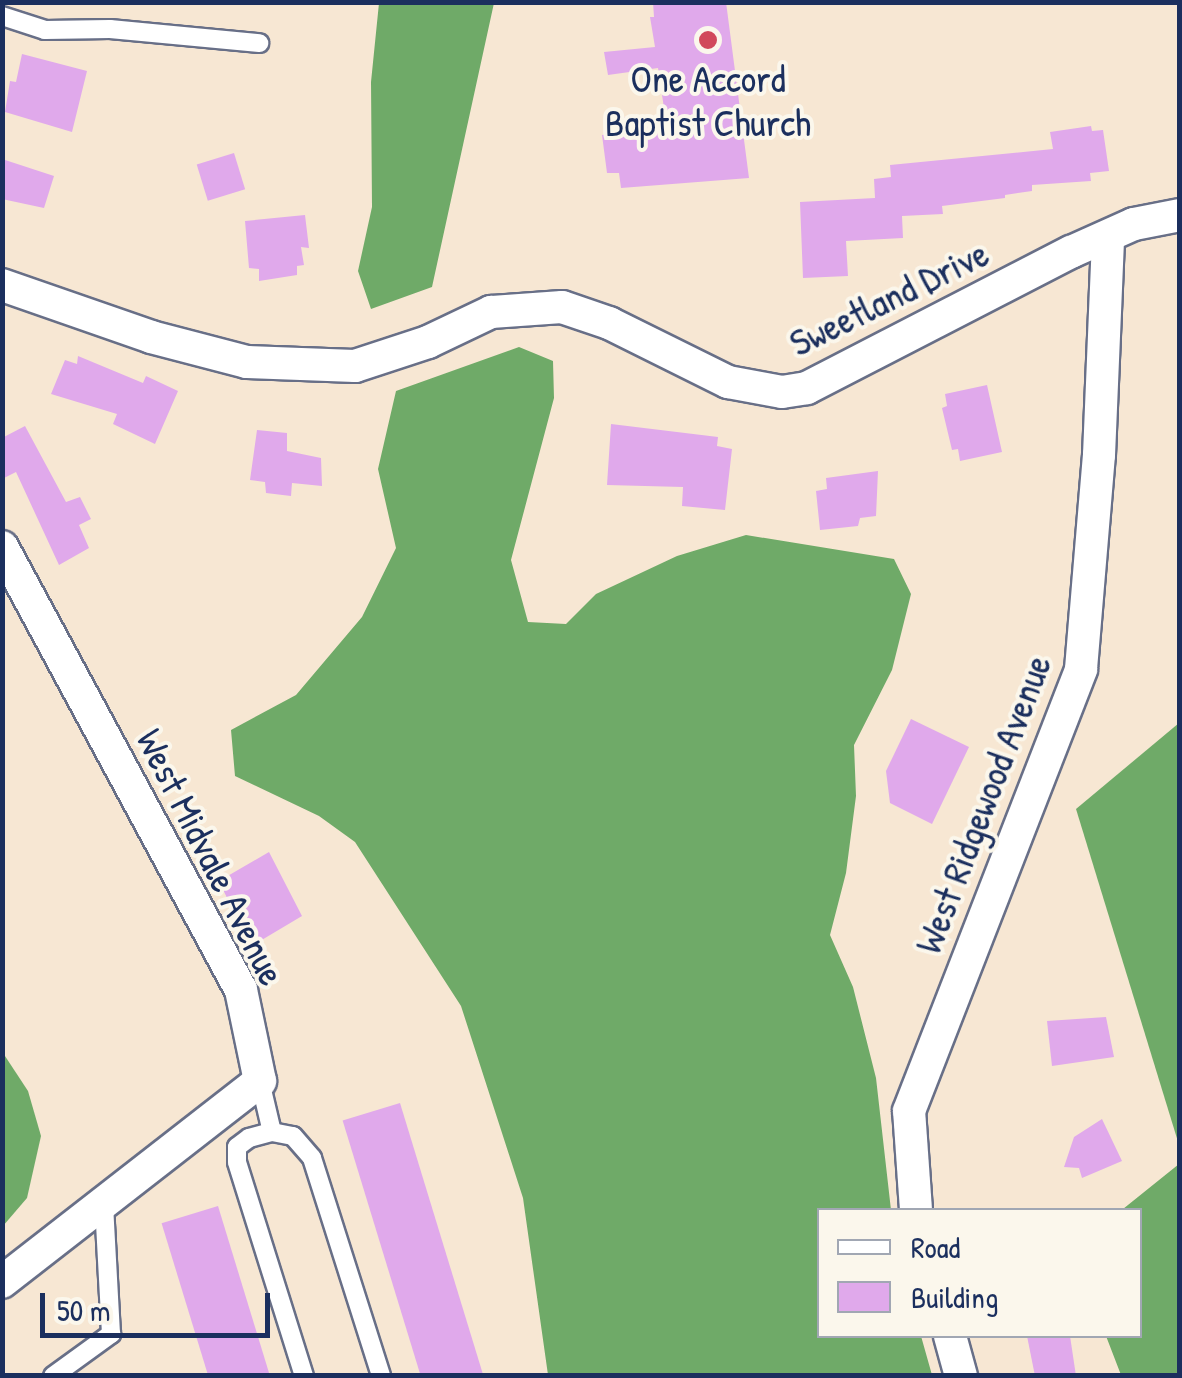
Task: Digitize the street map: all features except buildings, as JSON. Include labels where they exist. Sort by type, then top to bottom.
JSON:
[{"type":"street","name":"Sweetland Drive","points":[[2,285],[151,336],[247,362],[355,366],[428,342],[491,312],[562,307],[609,322],[728,382],[782,392],[806,388],[1134,224],[1180,215]]},
{"type":"street","name":"West Ridgewood Avenue","points":[[916,1208],[908,1110],[1081,669],[1099,455],[1108,236]]},
{"type":"street","name":"West Midvale Avenue","points":[[2,547],[241,990],[260,1080]]},
{"type":"street","points":[[2,1282],[260,1080]]},
{"type":"street","points":[[951,1338],[961,1376]]},
{"type":"lane","points":[[2,16],[45,30],[110,29],[258,43]]},
{"type":"lane","points":[[260,1080],[272,1132]]},
{"type":"lane","points":[[304,1376],[236,1162],[237,1147],[272,1132],[294,1136],[312,1158],[381,1376]]},
{"type":"lane","points":[[53,1376],[111,1334],[104,1203]]},
{"type":"green space","points":[[379,3],[494,3],[432,287],[371,309],[358,271],[372,207],[371,82]]},
{"type":"green space","points":[[519,347],[553,361],[554,398],[511,560],[528,622],[566,624],[596,594],[677,556],[746,535],[894,559],[911,594],[892,670],[854,745],[856,796],[846,873],[830,935],[853,987],[876,1078],[891,1208],[817,1208],[817,1338],[922,1338],[932,1375],[548,1375],[523,1198],[461,1006],[355,842],[319,816],[235,776],[231,730],[296,695],[362,617],[396,548],[378,469],[396,391]]},
{"type":"green space","points":[[1179,723],[1179,1145],[1076,809]]},
{"type":"green space","points":[[3,1053],[28,1091],[41,1136],[27,1198],[3,1226]]},
{"type":"green space","points":[[1179,1164],[1179,1375],[1121,1375],[1107,1338],[1142,1338],[1142,1208],[1124,1208]]},
{"type":"place","name":"One Accord Baptist Church","points":[[708,40]]}]
